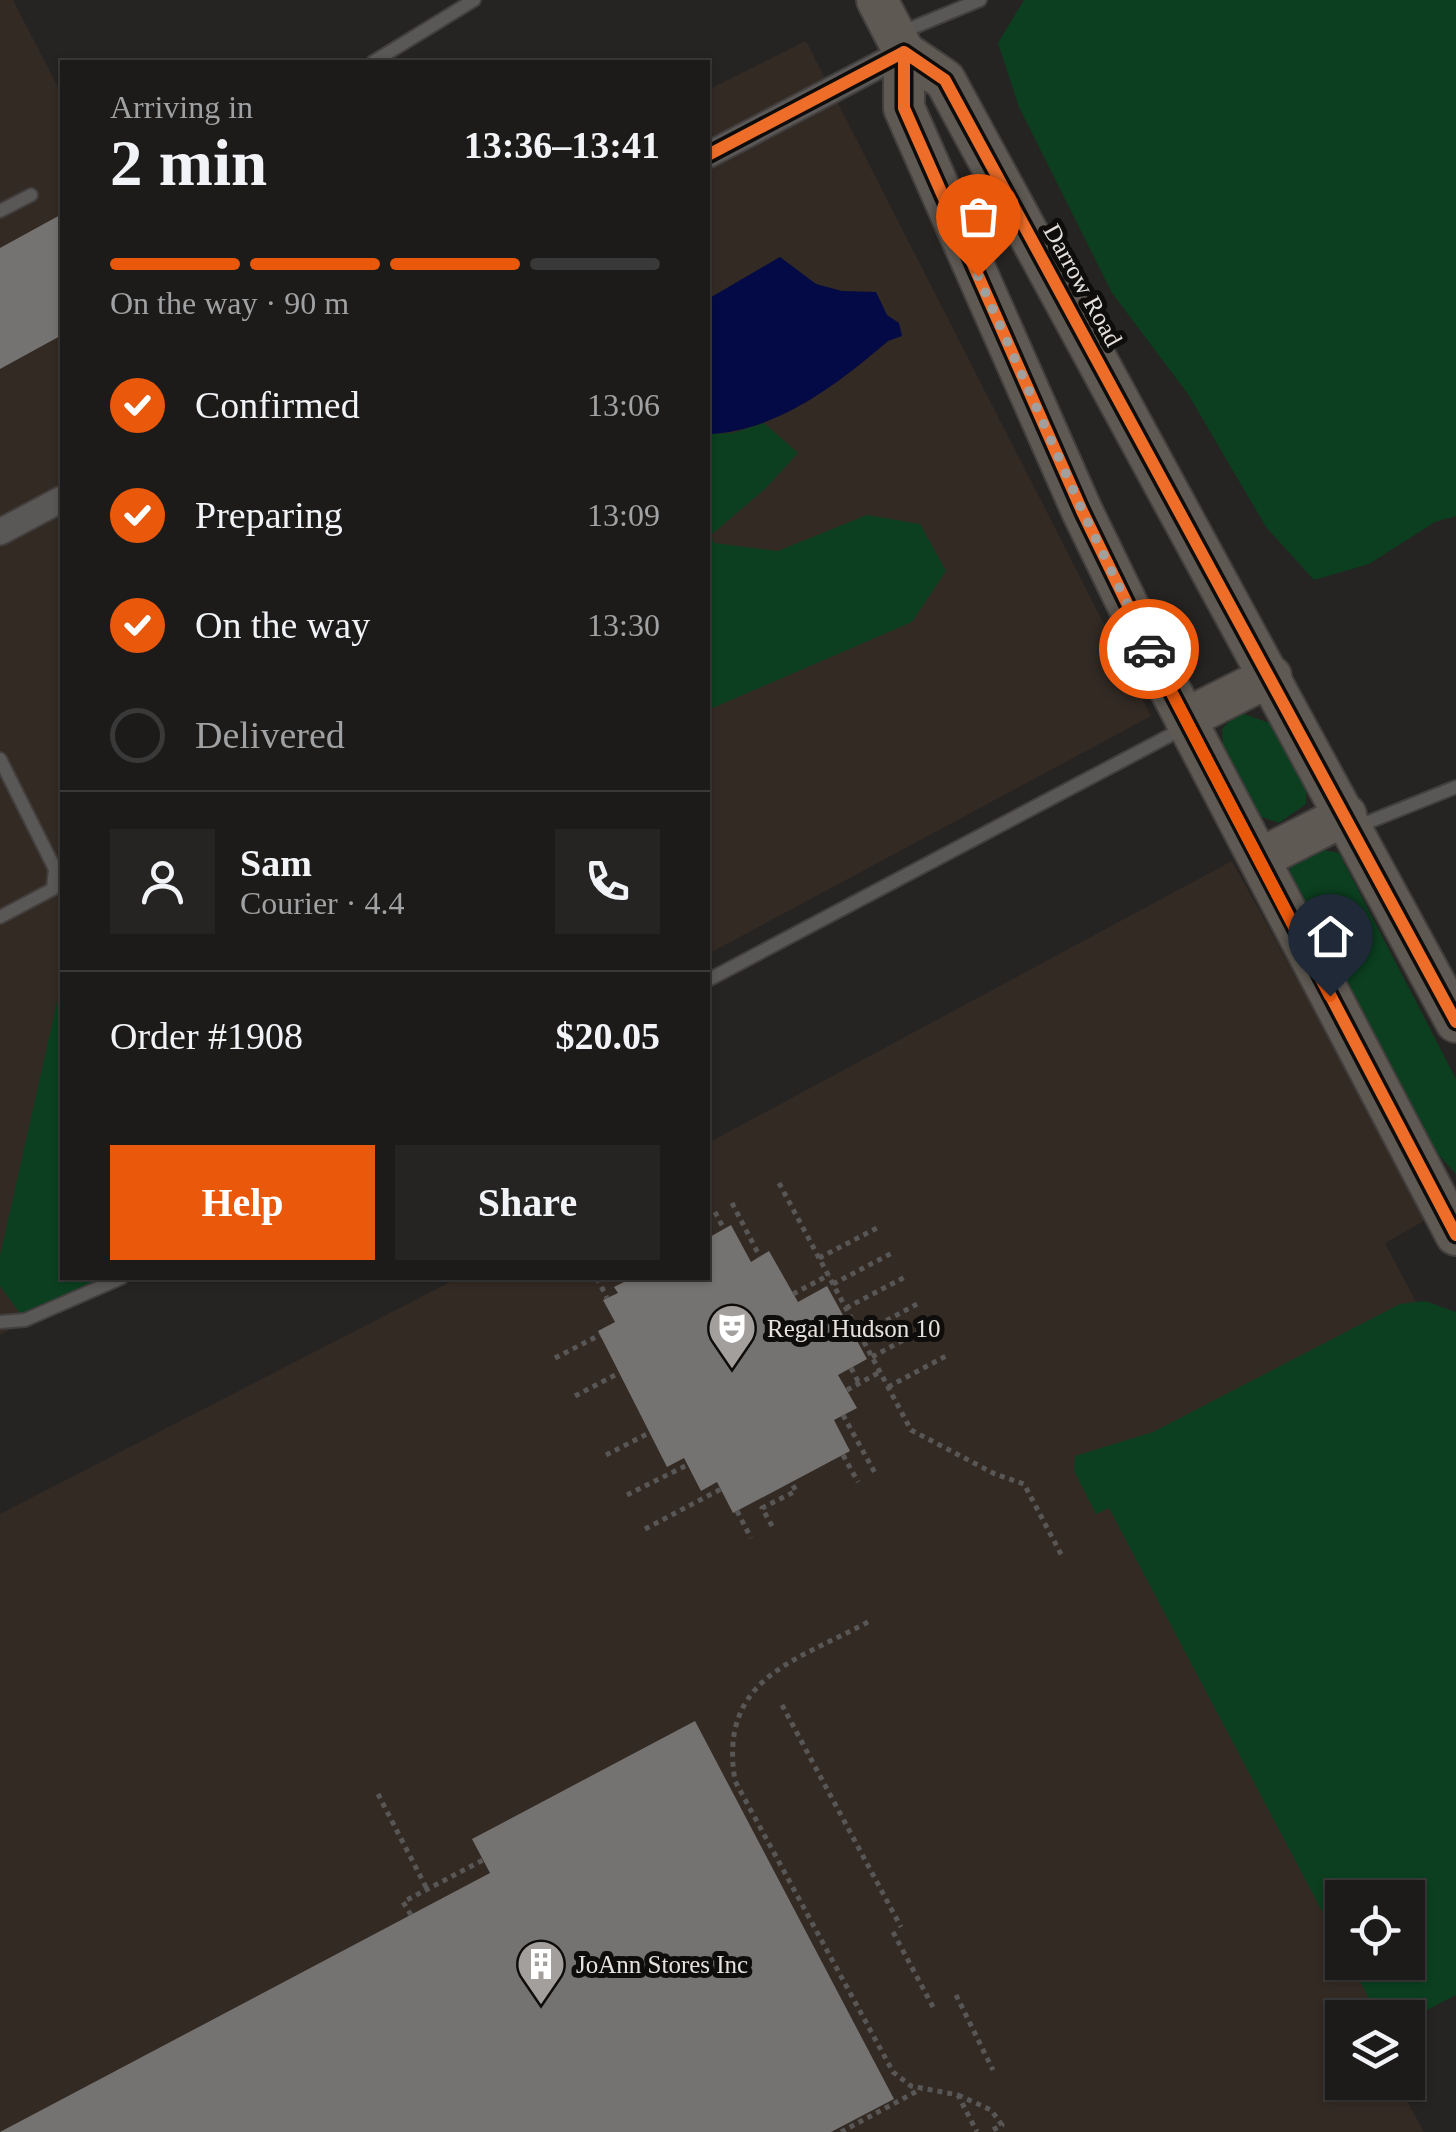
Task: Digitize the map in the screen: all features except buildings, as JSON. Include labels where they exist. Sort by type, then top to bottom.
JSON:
[{"type":"main road","name":"Darrow Road","points":[[892,29],[945,80],[1456,1022]]},
{"type":"main road","points":[[892,29],[904,108],[1082,510],[1187,722],[1456,1235]]},
{"type":"main road","points":[[1187,722],[1271,676]]},
{"type":"main road","points":[[1259,860],[1350,821]]},
{"type":"street","points":[[710,154],[892,29]]},
{"type":"street","points":[[0,532],[60,499]]},
{"type":"lane","points":[[376,60],[474,0]]},
{"type":"lane","points":[[892,29],[980,0]]},
{"type":"lane","points":[[0,212],[31,195]]},
{"type":"lane","points":[[710,979],[1187,722]]},
{"type":"lane","points":[[0,760],[55,869],[53,889],[0,917]]},
{"type":"lane","points":[[1350,821],[1456,787]]},
{"type":"lane","points":[[0,1322],[24,1320],[116,1280]]},
{"type":"path","points":[[779,1182],[911,1430],[994,1474],[1024,1484],[1062,1556]]},
{"type":"path","points":[[732,1204],[760,1256]]},
{"type":"path","points":[[715,1212],[724,1229]]},
{"type":"path","points":[[819,1258],[877,1228]]},
{"type":"path","points":[[833,1284],[892,1253]]},
{"type":"path","points":[[793,1294],[828,1276]]},
{"type":"path","points":[[846,1308],[904,1277]]},
{"type":"path","points":[[598,1280],[608,1298]]},
{"type":"path","points":[[807,1286],[812,1294]]},
{"type":"path","points":[[860,1335],[917,1304]]},
{"type":"path","points":[[872,1357],[932,1325]]},
{"type":"path","points":[[556,1358],[600,1335]]},
{"type":"path","points":[[888,1387],[946,1356]]},
{"type":"path","points":[[851,1368],[859,1383]]},
{"type":"path","points":[[847,1390],[880,1372]]},
{"type":"path","points":[[576,1396],[619,1373]]},
{"type":"path","points":[[843,1415],[875,1473]]},
{"type":"path","points":[[606,1454],[650,1432]]},
{"type":"path","points":[[844,1455],[858,1482]]},
{"type":"path","points":[[627,1495],[688,1465]]},
{"type":"path","points":[[772,1526],[762,1508],[796,1490],[792,1482]]},
{"type":"path","points":[[644,1528],[721,1489]]},
{"type":"path","points":[[737,1511],[751,1538]]},
{"type":"path","points":[[868,1622],[766,1676],[748,1694],[737,1720],[731,1753],[735,1781],[893,2072],[921,2090],[958,2096],[991,2110],[1002,2125],[989,2132]]},
{"type":"path","points":[[782,1705],[901,1928]]},
{"type":"path","points":[[378,1794],[427,1889]]},
{"type":"path","points":[[410,1915],[403,1902],[483,1860]]},
{"type":"path","points":[[793,1907],[801,1902]]},
{"type":"path","points":[[893,1932],[933,2008]]},
{"type":"path","points":[[956,1995],[993,2070]]},
{"type":"path","points":[[841,2132],[921,2090]]},
{"type":"path","points":[[958,2096],[977,2132]]},
{"type":"shaded area","points":[[0,0],[13,0],[60,91],[60,1280],[103,1280],[0,1335]]},
{"type":"shaded area","points":[[806,41],[1151,716],[710,953],[710,89]]},
{"type":"shaded area","points":[[780,257],[816,284],[842,291],[876,292],[887,315],[899,323],[902,336],[888,341],[827,389],[782,415],[758,425],[710,434],[710,298]]},
{"type":"shaded area","points":[[1232,861],[1429,1218],[1385,1243],[1456,1378],[1416,1880],[1325,1880],[1325,1980],[1408,1980],[1406,2000],[1325,2000],[1325,2100],[1406,2100],[1424,2132],[0,2132],[0,1514],[454,1280],[710,1280],[710,1142]]},
{"type":"green space","points":[[1024,0],[1456,0],[1456,516],[1435,522],[1369,564],[1314,580],[1266,527],[1188,394],[1112,293],[1019,107],[998,43]]},
{"type":"green space","points":[[764,423],[798,453],[766,488],[711,535],[714,543],[778,551],[867,515],[920,524],[946,571],[912,622],[710,709],[710,434],[733,433]]},
{"type":"green space","points":[[1238,712],[1270,723],[1306,789],[1306,804],[1279,823],[1259,816],[1223,747],[1222,729]]},
{"type":"green space","points":[[1313,848],[1339,853],[1456,1079],[1456,1174],[1425,1140],[1288,878],[1291,864]]},
{"type":"green space","points":[[60,989],[60,1280],[105,1280],[25,1320],[0,1286],[0,1256]]},
{"type":"green space","points":[[1425,1301],[1456,1312],[1456,1995],[1425,2011],[1425,2000],[1370,2000],[1359,1980],[1425,1980],[1425,1880],[1325,1880],[1325,1917],[1109,1508],[1096,1514],[1074,1471],[1075,1456],[1153,1432],[1400,1304]]},
{"type":"cycle path","points":[[904,52],[904,108],[1082,511],[1155,661],[1456,1235]]},
{"type":"cycle path","points":[[904,52],[945,80],[1456,1022]]},
{"type":"cycle path","points":[[710,154],[904,52]]},
{"type":"way so far","points":[[978,276],[1149,649]]},
{"type":"place","name":"Regal Hudson 10","points":[[732,1370]]},
{"type":"place","name":"JoAnn Stores Inc","points":[[541,2006]]},
{"type":"route","points":[[1149,649],[1330,996]]}]
